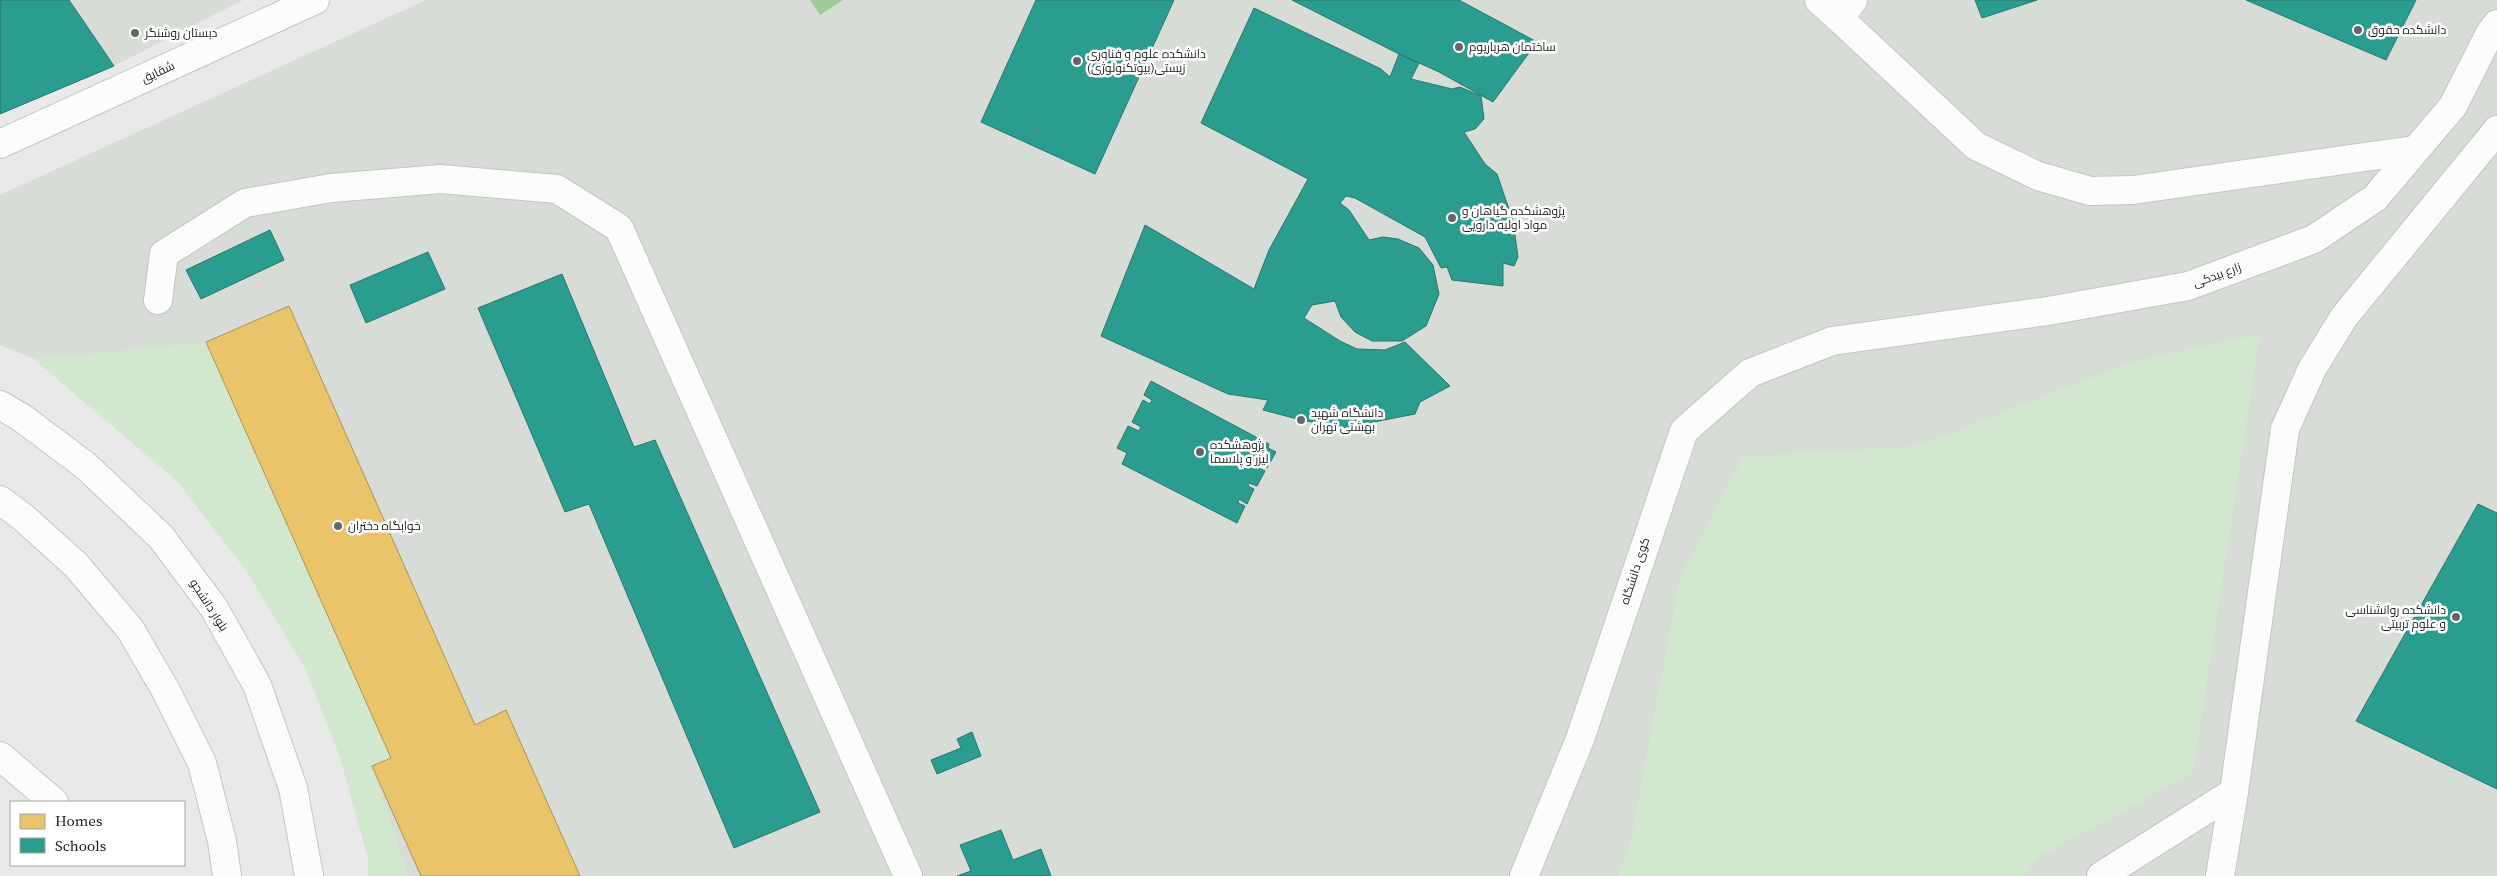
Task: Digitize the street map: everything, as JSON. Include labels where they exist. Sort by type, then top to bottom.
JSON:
[{"type":"main road","name":"شقایق","points":[[0,144],[315,0]]},
{"type":"main road","points":[[1819,0],[1846,9],[1976,146],[2038,176],[2090,191],[2133,190],[2414,150]]},
{"type":"main road","name":"زارع بیدکی","points":[[1832,341],[2048,311],[2188,286],[2314,239],[2375,198],[2453,106],[2489,35],[2497,24]]},
{"type":"main road","points":[[2220,876],[2234,792],[2285,429],[2312,369],[2344,317],[2497,130]]},
{"type":"main road","points":[[158,300],[164,254],[245,203],[331,188],[441,179],[557,189],[619,228],[908,876]]},
{"type":"main road","name":"کوی دانشگاه","points":[[1524,876],[1580,740],[1684,430],[1750,374],[1832,341]]},
{"type":"main road","name":"بلوار دانشجو","points":[[0,405],[22,418],[86,466],[161,538],[214,608],[257,685],[294,788],[309,876]]},
{"type":"main road","points":[[0,500],[24,518],[76,565],[130,629],[165,689],[202,763],[222,841],[227,876]]},
{"type":"main road","points":[[0,756],[53,801]]},
{"type":"main road","points":[[2101,876],[2234,792]]},
{"type":"path","points":[[1602,0],[1646,46],[1766,198],[1832,341]]},
{"type":"shaded area","name":"دبستان روشنگر","points":[[69,0],[243,0],[114,66]]},
{"type":"shaded area","name":"دانشگاه شهید بهشتی تهران","points":[[426,0],[2497,0],[2497,876],[368,876],[368,858],[341,760],[306,669],[246,570],[177,481],[34,359],[0,345],[0,195]]},
{"type":"shaded area","points":[[810,0],[843,0],[820,15]]},
{"type":"shaded area","points":[[2260,334],[2193,773],[2041,856],[2024,876],[1617,876],[1630,845],[1680,576],[1743,457],[1918,446],[2131,362]]},
{"type":"shaded area","points":[[206,342],[391,758],[372,766],[409,876],[368,876],[368,858],[341,760],[306,669],[246,570],[177,481],[34,359]]},
{"type":"building: Homes","name":"خوابگاه دختران","points":[[289,306],[475,725],[506,710],[580,876],[421,876],[372,766],[391,758],[206,342]]},
{"type":"building: Schools","points":[[0,0],[69,0],[114,66],[0,114]]},
{"type":"building: Schools","name":"دانشکده علوم و فناوری زیستی(بیوتکنولوژی)","points":[[1036,0],[1174,0],[1095,174],[981,122]]},
{"type":"building: Schools","name":"ساختمان هرباریوم","points":[[1292,0],[1459,0],[1537,42],[1493,102],[1439,72]]},
{"type":"building: Schools","points":[[1975,0],[2037,0],[1982,18]]},
{"type":"building: Schools","name":"دانشکده حقوق","points":[[2246,0],[2416,0],[2386,60]]},
{"type":"building: Schools","name":"پژوهشکده گیاهان و مواد اولیه دارویی","points":[[1254,8],[1381,69],[1390,77],[1399,54],[1419,63],[1411,79],[1452,89],[1460,87],[1481,96],[1484,119],[1475,129],[1464,132],[1485,164],[1497,174],[1513,221],[1518,257],[1514,266],[1503,263],[1503,286],[1452,280],[1447,267],[1441,268],[1425,237],[1355,198],[1346,196],[1340,203],[1349,210],[1369,240],[1383,237],[1398,239],[1419,248],[1433,265],[1439,294],[1426,326],[1402,341],[1372,341],[1355,332],[1341,317],[1335,301],[1312,305],[1304,318],[1340,341],[1357,349],[1385,350],[1405,342],[1450,386],[1420,402],[1415,414],[1343,428],[1301,420],[1263,410],[1268,400],[1228,394],[1101,336],[1145,225],[1254,289],[1269,250],[1308,179],[1201,123]]},
{"type":"building: Schools","points":[[270,230],[284,260],[201,299],[186,270]]},
{"type":"building: Schools","points":[[428,252],[445,289],[366,323],[350,285]]},
{"type":"building: Schools","points":[[562,274],[634,447],[655,440],[820,812],[734,848],[589,504],[565,512],[478,308]]},
{"type":"building: Schools","name":"پژوهشکده لیزر و پلاسما","points":[[1151,381],[1269,444],[1268,448],[1276,452],[1267,468],[1259,464],[1257,467],[1265,471],[1257,486],[1249,483],[1248,486],[1254,489],[1247,504],[1239,499],[1238,503],[1245,506],[1237,523],[1122,464],[1127,453],[1117,448],[1128,426],[1139,431],[1141,427],[1132,422],[1143,400],[1150,404],[1152,400],[1144,395]]},
{"type":"building: Schools","name":"دانشکده روانشناسی و علوم تربیتی","points":[[2478,504],[2497,513],[2497,789],[2356,721]]},
{"type":"building: Schools","points":[[972,732],[981,756],[937,774],[931,760],[961,748],[957,739]]},
{"type":"building: Schools","points":[[1001,830],[1013,860],[1041,849],[1051,876],[957,876],[971,871],[960,845]]},
{"type":"place","name":"دانشکده حقوق","points":[[2358,30]]},
{"type":"place","name":"دبستان روشنگر","points":[[135,33]]},
{"type":"place","name":"ساختمان هرباریوم","points":[[1459,47]]},
{"type":"place","name":"دانشکده علوم و فناوری زیستی(بیوتکنولوژی)","points":[[1077,61]]},
{"type":"place","name":"پژوهشکده گیاهان و مواد اولیه دارویی","points":[[1452,218]]},
{"type":"place","name":"دانشگاه شهید بهشتی تهران","points":[[1301,420]]},
{"type":"place","name":"پژوهشکده لیزر و پلاسما","points":[[1200,452]]},
{"type":"place","name":"خوابگاه دختران","points":[[338,526]]},
{"type":"place","name":"دانشکده روانشناسی و علوم تربیتی","points":[[2456,617]]}]
